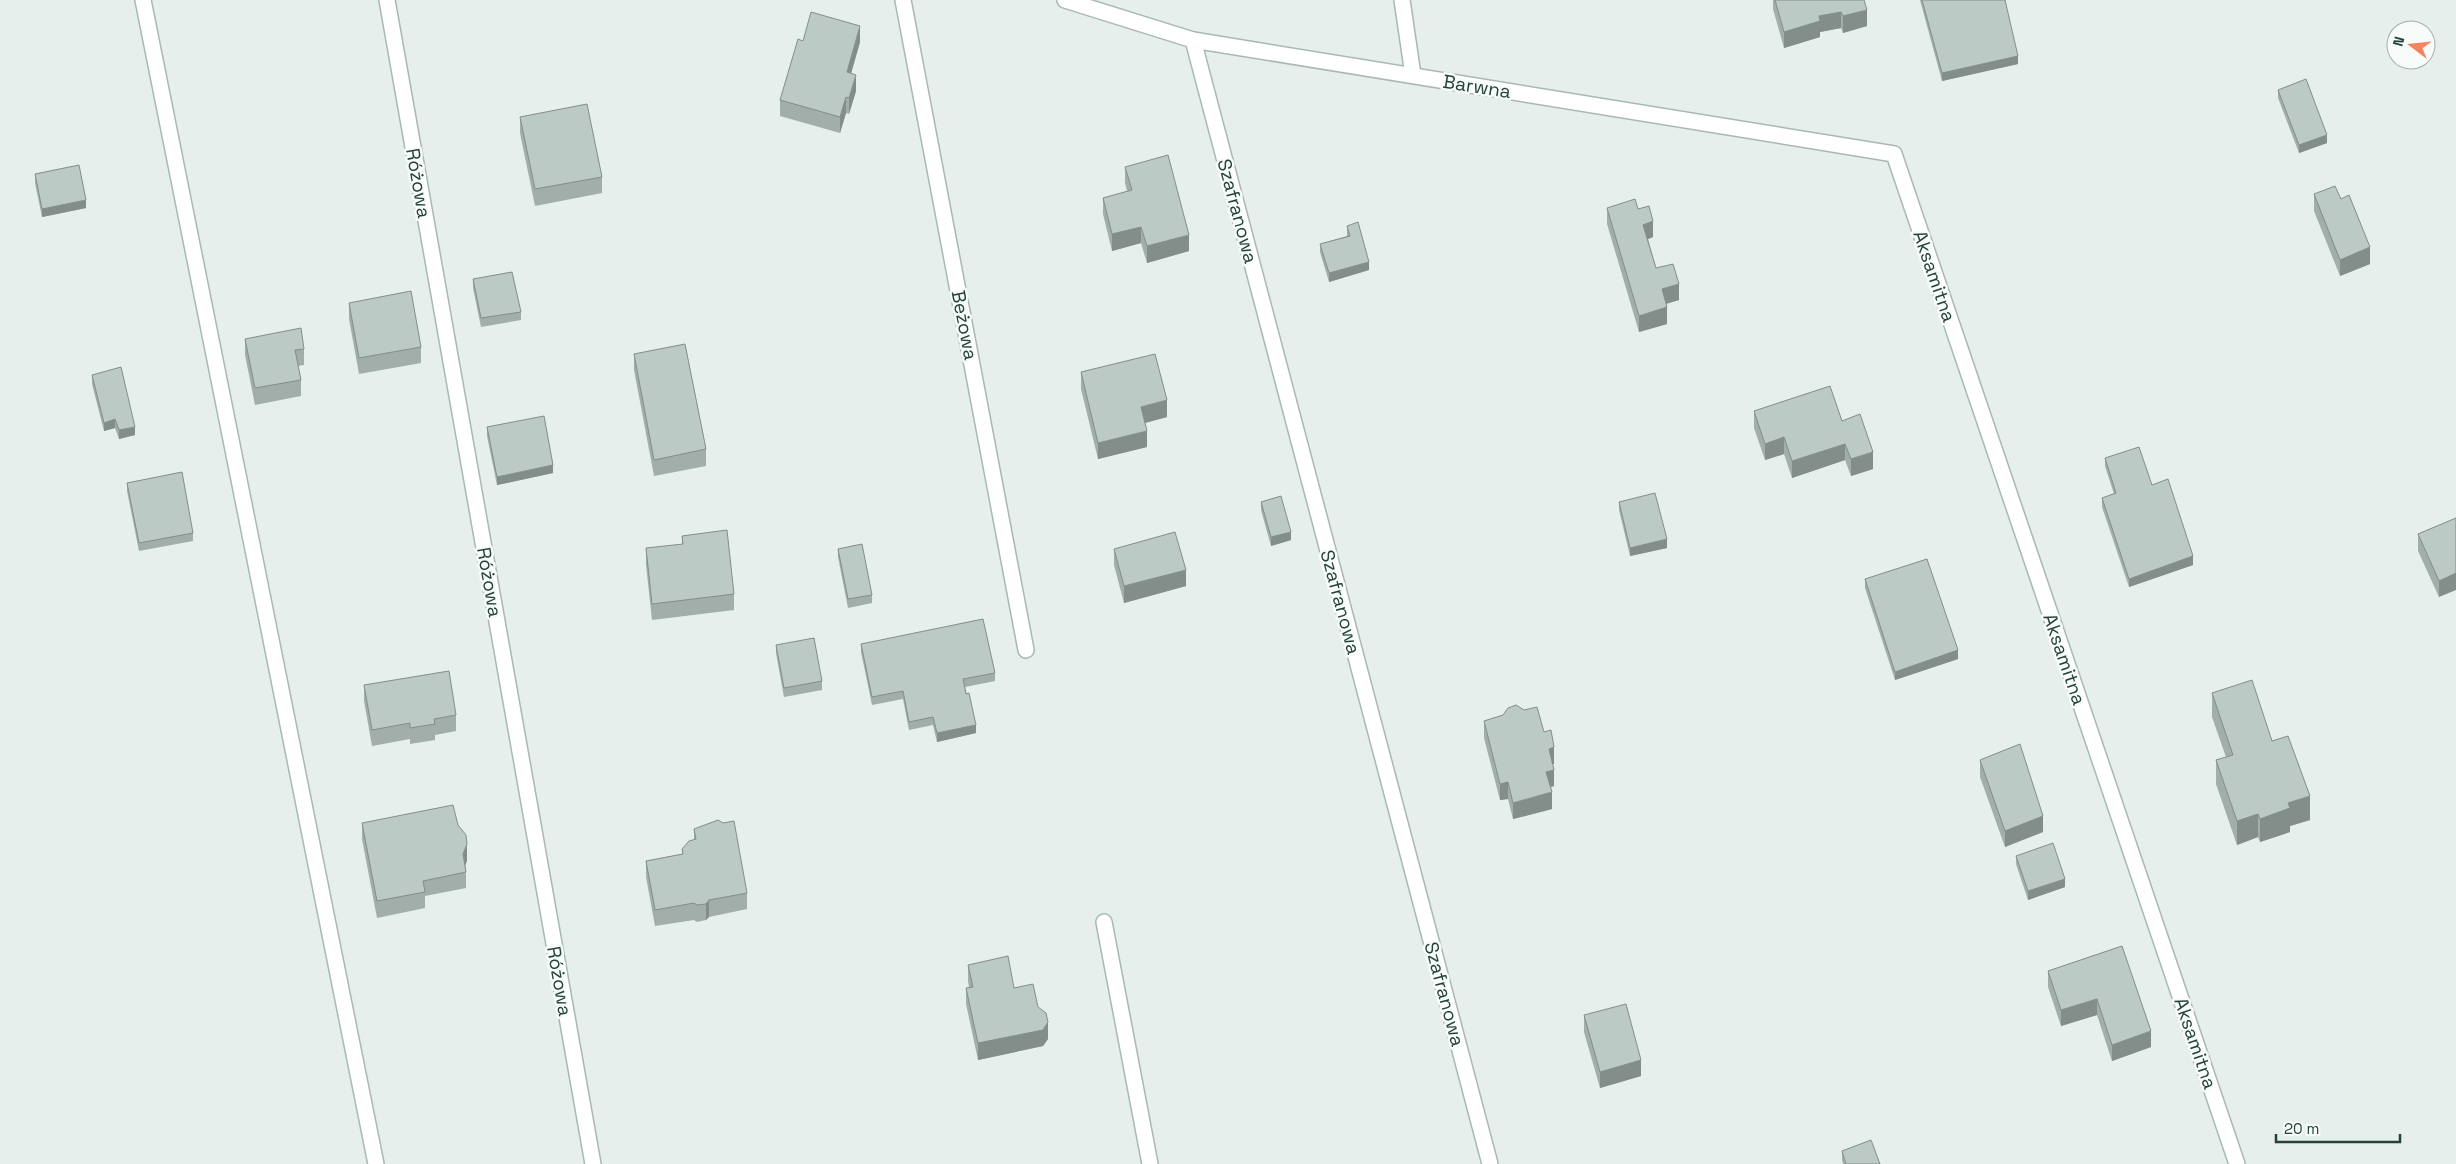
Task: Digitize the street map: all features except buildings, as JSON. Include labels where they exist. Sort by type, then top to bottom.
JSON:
[{"type":"street","points":[[143,0],[376,1164]]},
{"type":"street","name":"Różowa","points":[[387,0],[592,1164]]},
{"type":"street","name":"Beżowa","points":[[903,0],[1026,650]]},
{"type":"street","name":"Barwna","points":[[1065,0],[1193,40],[1894,154]]},
{"type":"street","points":[[1402,0],[1413,75]]},
{"type":"street","name":"Szafranowa","points":[[1193,40],[1490,1164]]},
{"type":"street","name":"Aksamitna","points":[[1894,154],[2237,1164]]},
{"type":"street","points":[[1104,922],[1150,1164]]}]
